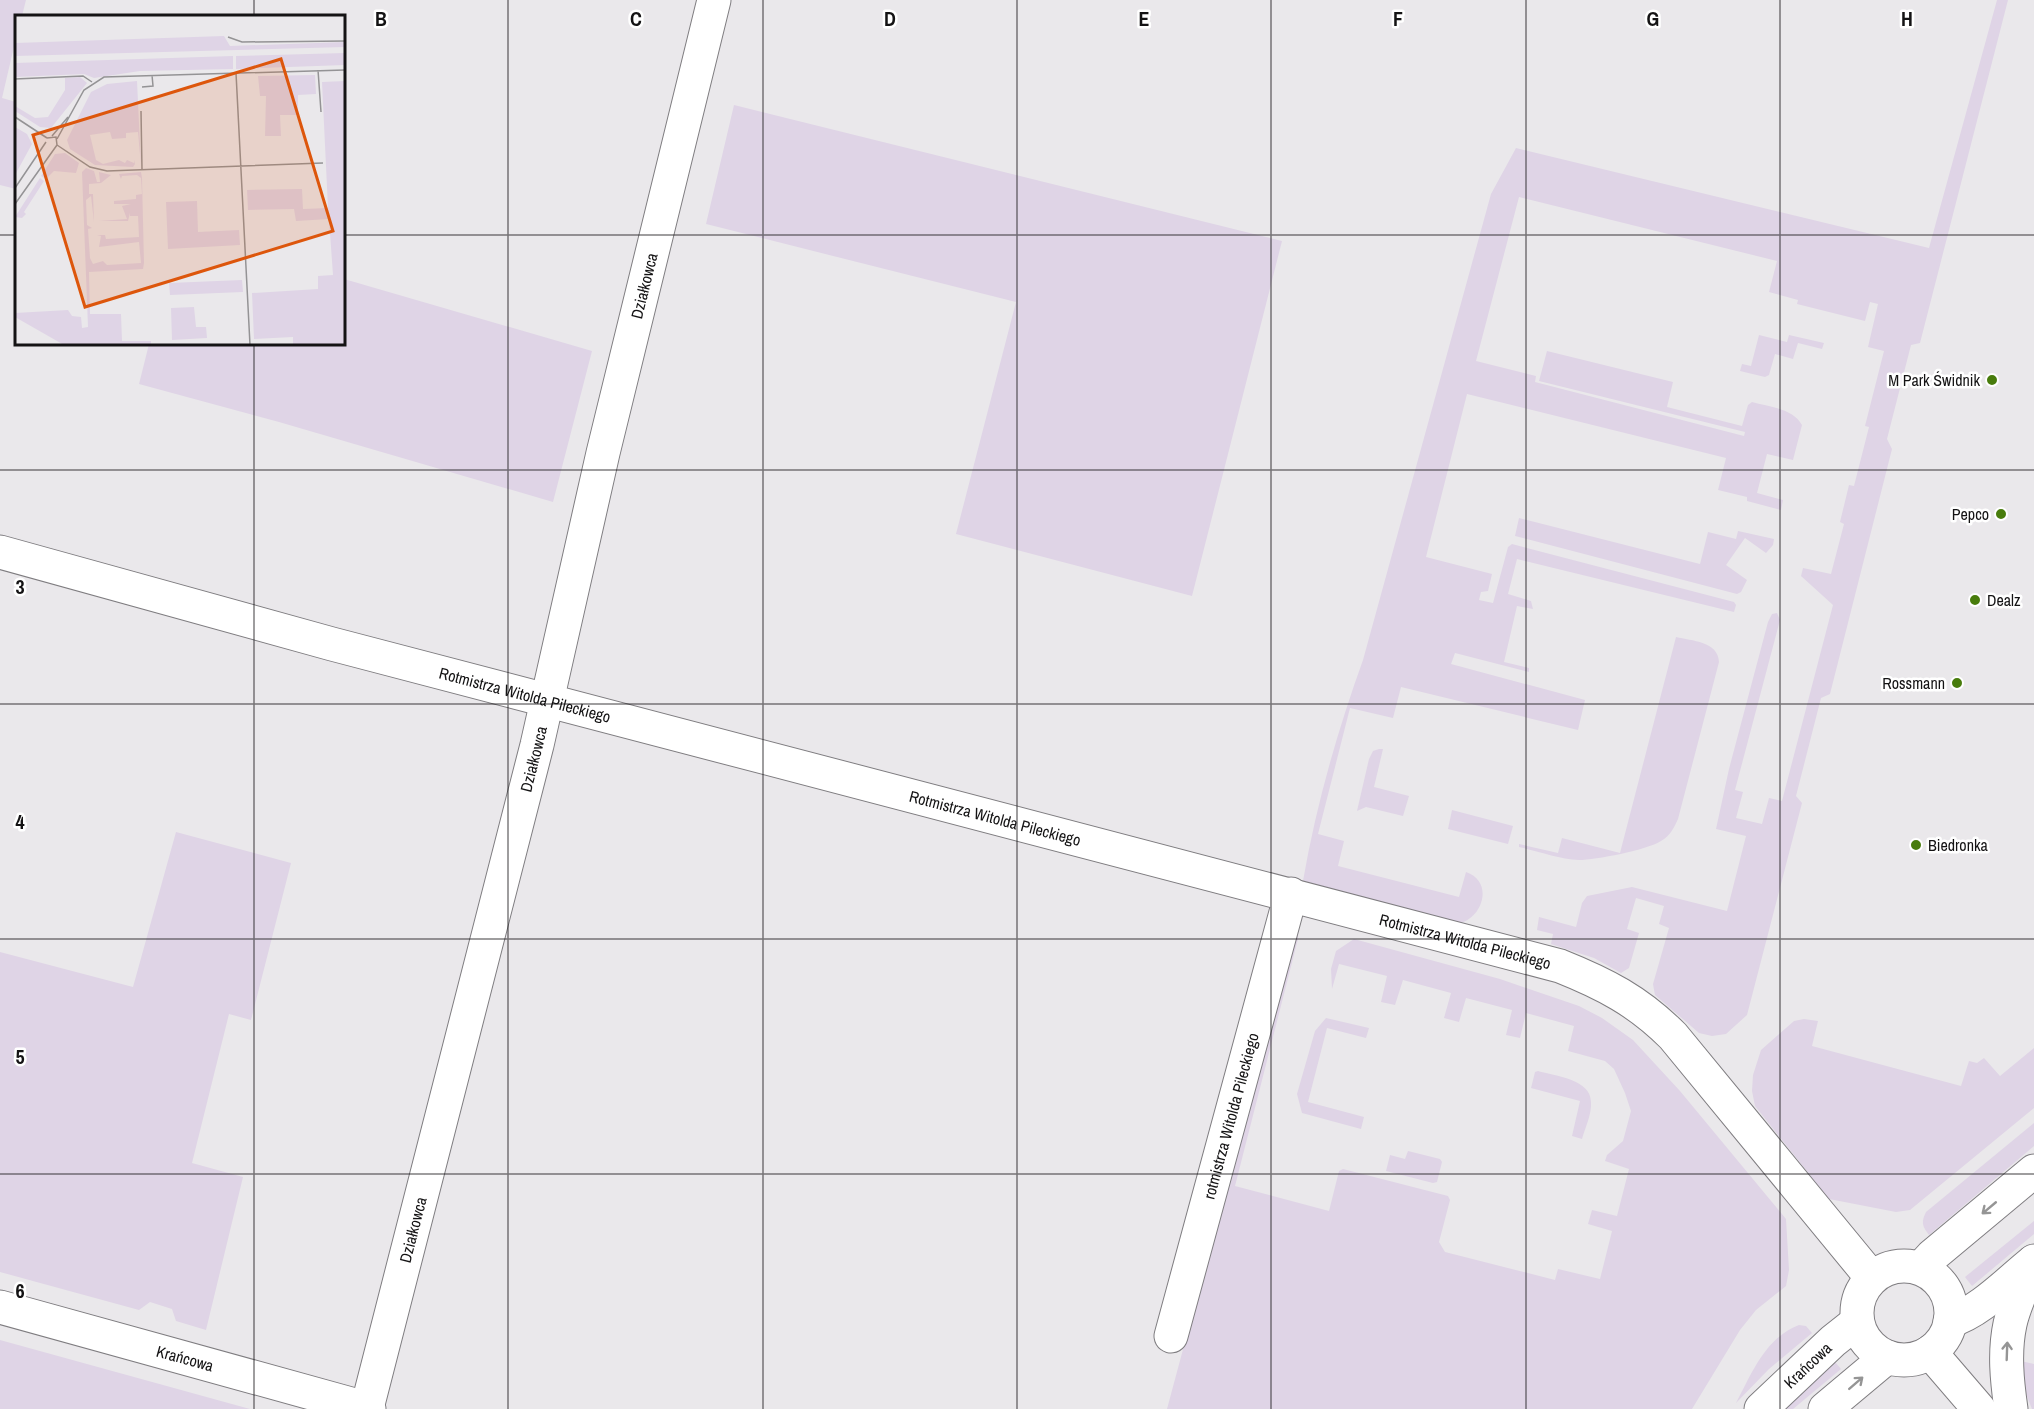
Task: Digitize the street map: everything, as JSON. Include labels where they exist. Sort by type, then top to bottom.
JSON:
[{"type":"street","name":"Działkowca","points":[[368,1409],[537,745],[625,363],[714,0]]},
{"type":"street","name":"Rotmistrza Witolda Pileckiego","points":[[0,552],[332,645],[1560,966],[1595,980],[1634,1001],[1673,1036],[1872,1278]]},
{"type":"street","name":"rotmistrza Witolda Pileckiego","points":[[1171,1336],[1291,894]]},
{"type":"street","points":[[1921,1268],[1932,1256],[2034,1171]]},
{"type":"street","points":[[1950,1320],[1963,1317],[1976,1308],[2034,1261]]},
{"type":"street","points":[[2011,1409],[2007,1380],[2007,1338],[2015,1309],[2034,1261]]},
{"type":"street","points":[[1894,1267],[1921,1268],[1941,1284],[1947,1295],[1950,1320],[1944,1338],[1930,1352],[1910,1360],[1887,1357],[1874,1349],[1863,1337],[1857,1322],[1857,1303],[1865,1286],[1882,1271],[1894,1267]]},
{"type":"street","name":"Krańcowa","points":[[0,1307],[368,1409]]},
{"type":"street","name":"Krańcowa","points":[[1761,1409],[1833,1341],[1857,1322]]},
{"type":"street","points":[[1930,1352],[1979,1409]]},
{"type":"street","points":[[1825,1409],[1887,1357]]},
{"type":"shaded area","points":[[0,0],[26,0],[22,15],[15,15],[15,42],[2,98],[15,102],[15,189],[0,185]]},
{"type":"shaded area","points":[[1997,0],[2008,0],[1920,343],[1911,345],[1887,439],[1892,449],[1830,694],[1821,698],[1796,796],[1802,803],[1747,1015],[1726,1034],[1712,1036],[1699,1033],[1655,995],[1653,984],[1669,928],[1659,924],[1664,906],[1636,898],[1627,929],[1639,933],[1629,968],[1621,973],[1594,958],[1551,944],[1553,934],[1537,930],[1539,917],[1576,927],[1582,903],[1587,896],[1632,887],[1727,911],[1746,836],[1716,829],[1729,769],[1768,622],[1772,614],[1777,613],[1780,620],[1735,790],[1743,792],[1736,818],[1762,824],[1769,798],[1782,801],[1833,605],[1801,576],[1803,568],[1831,574],[1844,524],[1840,522],[1849,485],[1854,486],[1869,427],[1865,426],[1884,351],[1868,347],[1878,304],[1870,302],[1865,321],[1797,304],[1798,300],[1769,292],[1777,261],[1519,197],[1476,361],[1536,376],[1535,382],[1744,436],[1745,432],[1539,381],[1547,351],[1673,382],[1667,407],[1742,426],[1748,405],[1752,402],[1787,412],[1798,419],[1802,425],[1793,460],[1767,454],[1757,493],[1783,500],[1781,510],[1747,501],[1747,497],[1718,490],[1726,458],[1467,394],[1426,557],[1492,574],[1488,591],[1481,592],[1479,600],[1493,603],[1508,547],[1512,544],[1734,602],[1736,605],[1734,612],[1517,559],[1508,594],[1531,601],[1533,609],[1517,606],[1504,662],[1529,668],[1529,672],[1455,653],[1451,664],[1585,700],[1578,730],[1401,687],[1393,718],[1350,708],[1318,834],[1344,841],[1338,866],[1459,897],[1466,872],[1480,883],[1482,898],[1480,906],[1469,919],[1461,923],[1303,881],[1328,769],[1363,660],[1491,194],[1516,148],[1929,248]]},
{"type":"shaded area","points":[[734,105],[1282,241],[1192,596],[956,534],[1016,302],[706,224]]},
{"type":"shaded area","points":[[345,279],[592,351],[553,502],[279,422],[139,384],[149,345],[345,345]]},
{"type":"shaded area","points":[[1759,335],[1787,342],[1789,335],[1824,343],[1822,349],[1798,343],[1793,359],[1775,354],[1769,375],[1765,377],[1740,371],[1742,364],[1751,366]]},
{"type":"shaded area","points":[[1519,518],[1700,564],[1708,532],[1736,539],[1738,531],[1774,539],[1773,545],[1766,553],[1745,538],[1726,565],[1747,580],[1741,592],[1737,594],[1515,536]]},
{"type":"shaded area","points":[[1676,637],[1709,646],[1718,655],[1719,662],[1678,819],[1671,832],[1661,841],[1645,848],[1587,860],[1564,858],[1519,847],[1519,844],[1558,853],[1562,838],[1620,853]]},
{"type":"shaded area","points":[[1383,749],[1374,787],[1409,796],[1403,816],[1366,807],[1357,811],[1369,759],[1373,751]]},
{"type":"shaded area","points":[[1452,810],[1513,826],[1508,844],[1448,829]]},
{"type":"shaded area","points":[[176,832],[291,863],[251,1020],[229,1014],[192,1163],[243,1177],[206,1330],[176,1321],[172,1309],[150,1302],[139,1310],[0,1272],[0,952],[133,987]]},
{"type":"shaded area","points":[[1297,925],[1298,939],[1235,1186],[1329,1211],[1339,1171],[1343,1169],[1448,1196],[1450,1200],[1439,1242],[1445,1252],[1555,1280],[1558,1269],[1600,1279],[1612,1231],[1588,1224],[1592,1210],[1617,1216],[1629,1169],[1605,1161],[1607,1155],[1623,1141],[1631,1111],[1614,1069],[1605,1061],[1568,1051],[1574,1026],[1526,1013],[1520,1038],[1506,1035],[1512,1010],[1466,998],[1459,1022],[1444,1018],[1451,993],[1403,980],[1395,1005],[1381,1002],[1387,976],[1339,964],[1332,989],[1331,969],[1336,951],[1354,939],[1500,979],[1579,1006],[1602,1018],[1633,1040],[1680,1091],[1786,1219],[1789,1270],[1786,1286],[1756,1310],[1740,1330],[1692,1409],[1167,1409]]},
{"type":"shaded area","points":[[1326,1018],[1369,1028],[1366,1038],[1327,1028],[1308,1102],[1364,1117],[1361,1129],[1302,1113],[1297,1094],[1315,1031]]},
{"type":"shaded area","points":[[1804,1019],[1818,1021],[1812,1046],[1961,1086],[1969,1061],[1977,1063],[1984,1058],[2000,1076],[2034,1048],[2034,1108],[1910,1210],[1896,1212],[1829,1199],[1755,1106],[1752,1091],[1753,1075],[1761,1050],[1794,1021]]},
{"type":"shaded area","points":[[1535,1072],[1579,1083],[1589,1094],[1590,1111],[1582,1139],[1572,1136],[1580,1101],[1531,1088]]},
{"type":"shaded area","points":[[2034,1123],[2034,1146],[1929,1235],[1923,1224],[1926,1212]]},
{"type":"shaded area","points":[[1408,1151],[1440,1159],[1442,1162],[1437,1182],[1433,1183],[1386,1171],[1390,1155],[1405,1159]]},
{"type":"shaded area","points":[[2034,1221],[2034,1234],[1972,1286],[1965,1277]]},
{"type":"shaded area","points":[[1799,1325],[1806,1326],[1812,1333],[1769,1369],[1736,1403],[1768,1347],[1777,1338]]},
{"type":"shaded area","points":[[0,1340],[250,1409],[0,1409]]},
{"type":"shaded area","points":[[2021,1361],[2034,1364],[2034,1409],[2026,1394]]},
{"type":"shaded area","points":[[1835,1362],[1841,1369],[1793,1409],[1781,1409]]},
{"type":"place","name":"M Park Świdnik","points":[[1992,380]]},
{"type":"place","name":"Pepco","points":[[2001,514]]},
{"type":"place","name":"Dealz","points":[[1975,600]]},
{"type":"place","name":"Rossmann","points":[[1957,683]]},
{"type":"place","name":"Biedronka","points":[[1916,845]]}]
